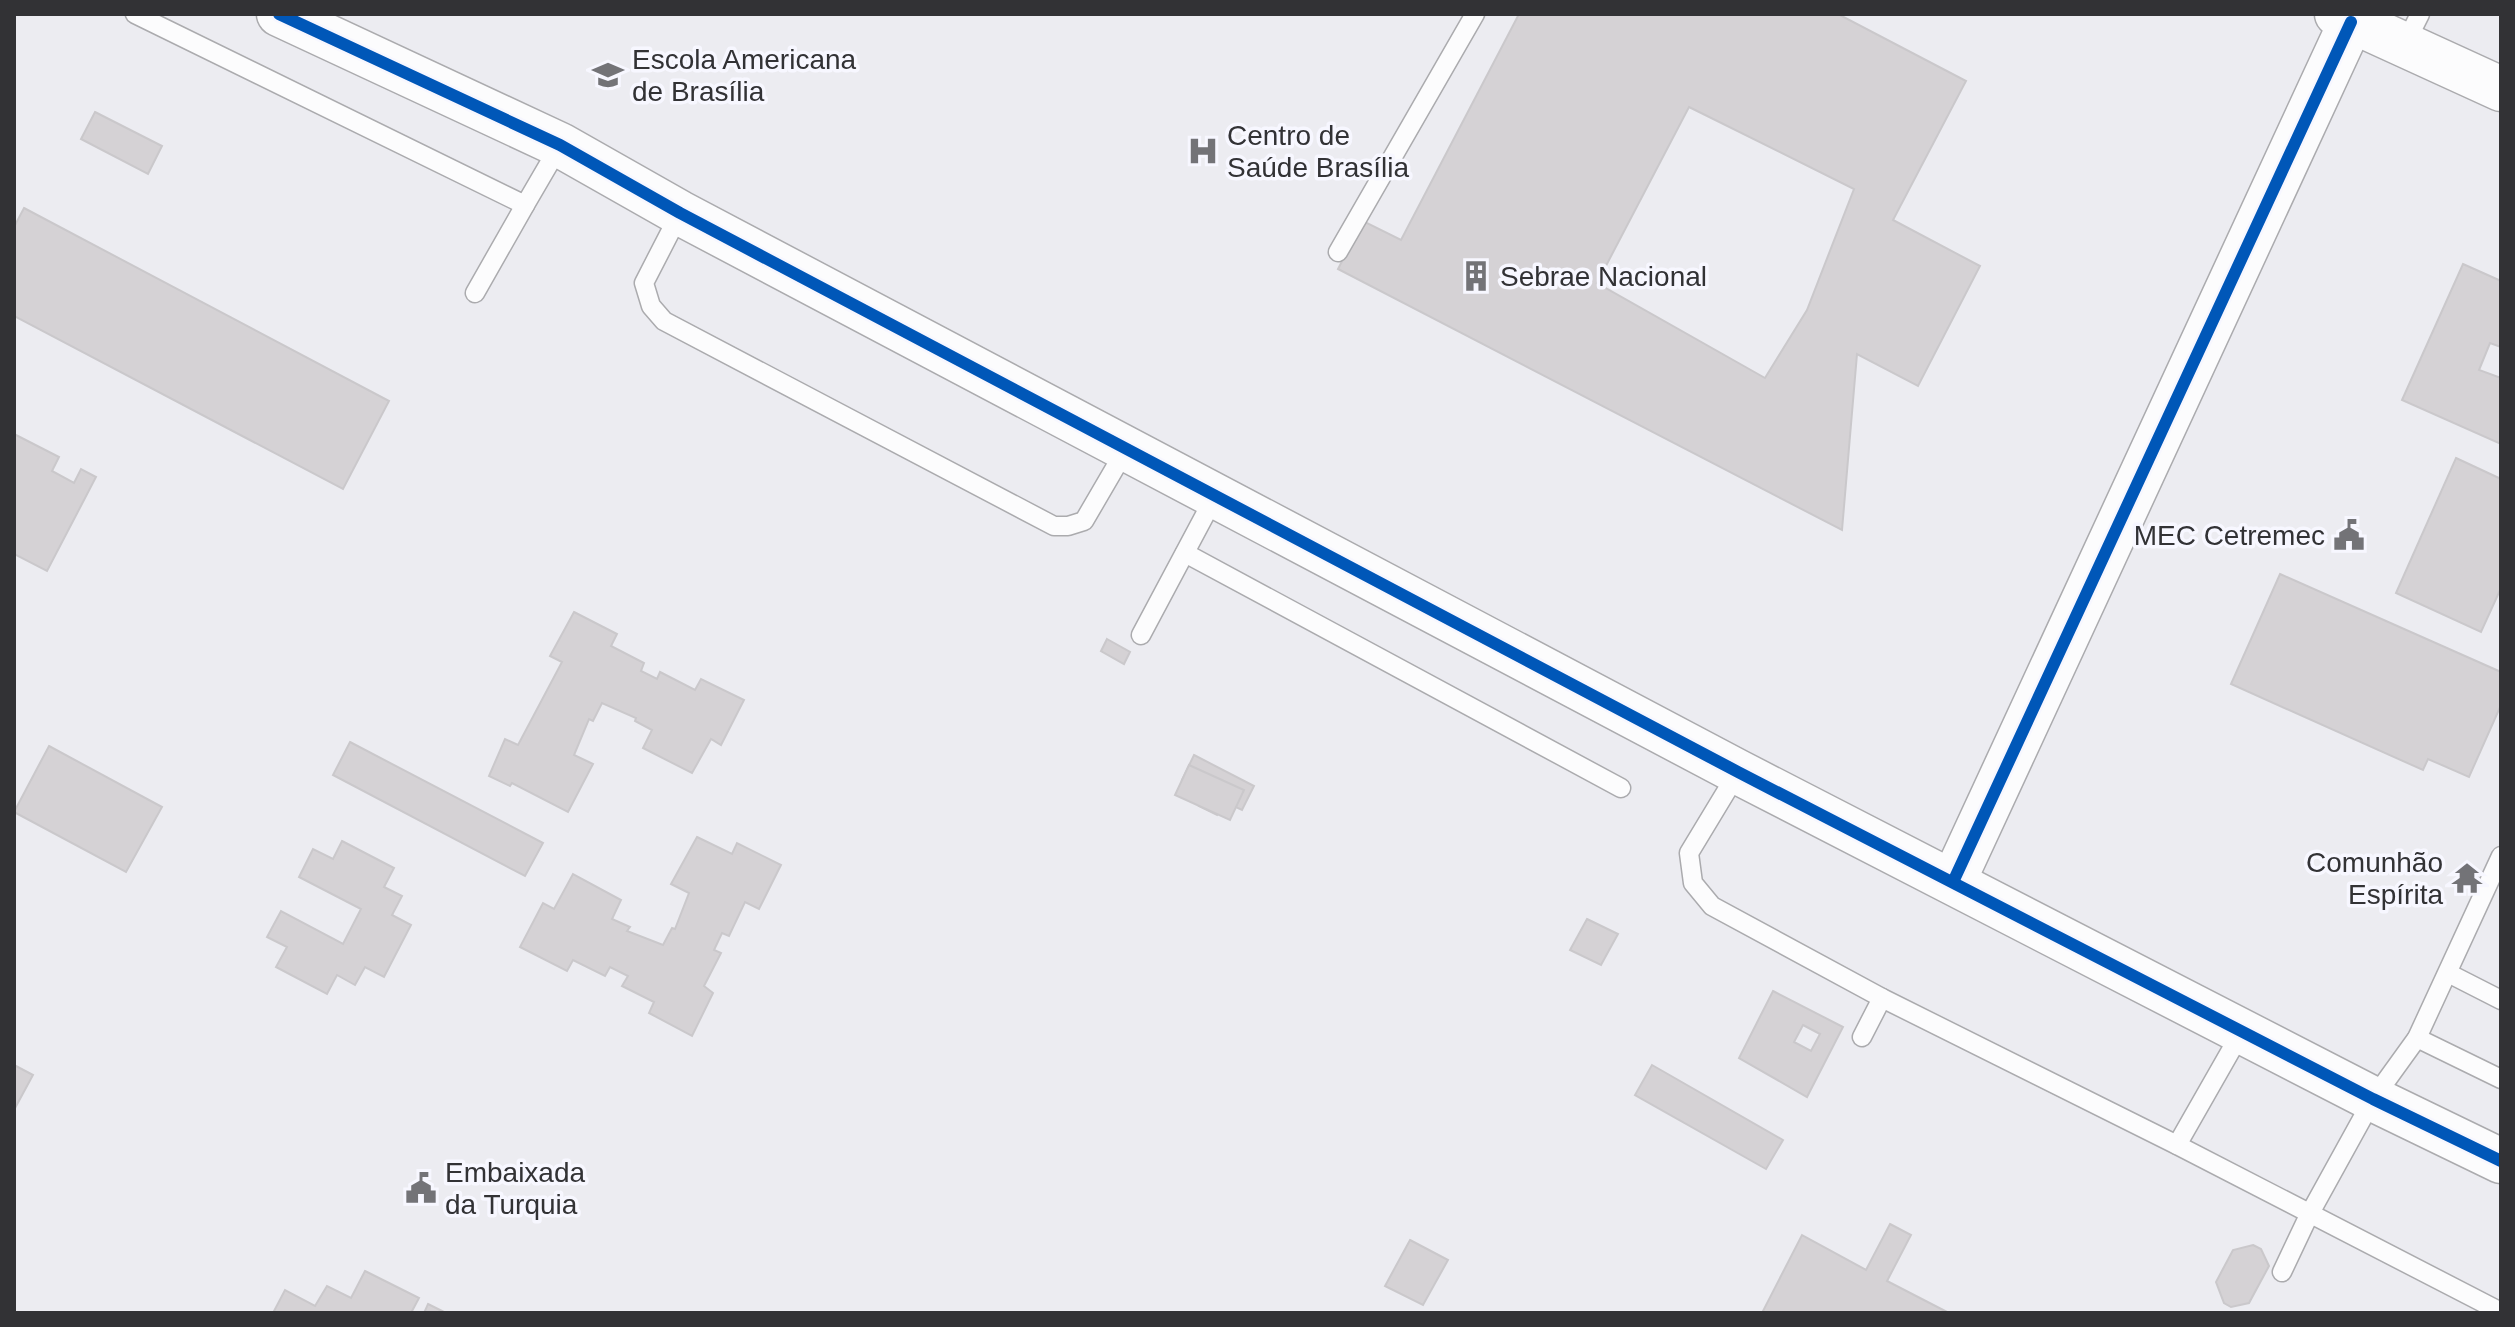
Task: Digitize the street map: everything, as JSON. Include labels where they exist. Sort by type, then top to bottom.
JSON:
[{"type":"street","points":[[279,14],[560,145],[680,213],[1738,772],[2373,1099],[2501,1161]]},
{"type":"street","points":[[1953,882],[2344,18],[2412,30],[2501,89]]},
{"type":"lane","points":[[135,14],[525,205]]},
{"type":"lane","points":[[1338,252],[1475,14]]},
{"type":"lane","points":[[475,293],[560,145]]},
{"type":"lane","points":[[680,213],[644,283],[651,306],[664,321],[678,329],[1054,526],[1084,521],[1127,449]]},
{"type":"lane","points":[[1141,635],[1215,496]]},
{"type":"lane","points":[[1185,553],[1621,788]]},
{"type":"lane","points":[[1738,772],[1689,853],[1693,883],[1712,906],[1882,998],[2501,1312]]},
{"type":"lane","points":[[2282,1272],[2309,1215],[2373,1099],[2417,1038],[2501,856]]},
{"type":"lane","points":[[2448,973],[2501,1000]]},
{"type":"lane","points":[[1862,1037],[1882,998]]},
{"type":"lane","points":[[2177,1145],[2242,1031]]},
{"type":"lane","points":[[2417,1038],[2501,1079]]},
{"type":"building","name":"Sebrae Nacional","points":[[1519,14],[1838,14],[1966,81],[1893,220],[1980,266],[1918,386],[1857,354],[1842,530],[1338,269],[1363,221],[1401,240]],"holes":[[[1689,107],[1854,189],[1807,310],[1765,378],[1597,283]]]},
{"type":"building","points":[[95,112],[162,146],[148,174],[81,139]]},
{"type":"building","points":[[24,208],[389,401],[343,489],[14,316],[14,227]]},
{"type":"building","points":[[2463,264],[2501,281],[2501,347],[2490,343],[2479,370],[2501,378],[2501,444],[2402,400]]},
{"type":"building","points":[[14,434],[59,457],[52,471],[74,483],[81,469],[96,477],[47,571],[14,554]]},
{"type":"building","points":[[2456,458],[2501,479],[2501,588],[2481,632],[2396,593]]},
{"type":"building","points":[[2280,574],[2501,672],[2501,705],[2469,777],[2428,759],[2423,770],[2231,684]]},
{"type":"building","points":[[574,612],[617,634],[611,646],[644,663],[641,671],[657,679],[660,672],[695,690],[701,679],[744,700],[721,745],[711,739],[692,773],[643,748],[652,730],[635,721],[636,718],[602,703],[593,721],[589,719],[574,755],[593,764],[568,812],[512,783],[510,786],[489,776],[505,739],[518,745],[562,662],[550,656]]},
{"type":"building","points":[[1107,639],[1130,652],[1124,664],[1101,651]]},
{"type":"building","points":[[350,742],[543,843],[525,876],[333,775]]},
{"type":"building","points":[[49,746],[162,807],[126,872],[14,812]]},
{"type":"building","points":[[1194,755],[1254,786],[1242,810],[1223,801],[1217,815],[1199,806],[1206,792],[1182,780]]},
{"type":"building","points":[[1189,765],[1244,790],[1230,820],[1175,795]]},
{"type":"building","points":[[697,837],[732,854],[737,843],[781,865],[759,909],[745,902],[729,936],[722,933],[714,950],[721,953],[704,986],[713,993],[692,1036],[649,1013],[654,1002],[622,986],[628,976],[610,967],[605,976],[573,960],[567,971],[520,947],[543,903],[554,909],[573,874],[621,900],[612,919],[630,927],[627,931],[663,945],[672,928],[675,929],[689,893],[671,884]]},
{"type":"building","points":[[342,841],[394,868],[384,887],[402,896],[392,915],[411,925],[384,977],[365,967],[355,985],[337,975],[327,994],[276,967],[287,947],[267,937],[281,911],[343,944],[361,909],[299,877],[313,849],[333,859]]},
{"type":"building","points":[[1587,919],[1618,934],[1601,965],[1570,950]]},
{"type":"building","points":[[1773,991],[1843,1027],[1807,1097],[1739,1058]],"holes":[[[1803,1025],[1820,1034],[1811,1051],[1794,1042]]]},
{"type":"building","points":[[14,1065],[33,1075],[14,1110]]},
{"type":"building","points":[[1652,1065],[1783,1140],[1766,1169],[1635,1095]]},
{"type":"building","points":[[1890,1224],[1911,1235],[1887,1281],[1949,1313],[1762,1313],[1802,1235],[1866,1270]]},
{"type":"building","points":[[1410,1240],[1448,1260],[1423,1305],[1385,1286]]},
{"type":"building","points":[[2253,1245],[2261,1249],[2269,1266],[2249,1303],[2231,1307],[2224,1303],[2216,1282],[2233,1250]]},
{"type":"building","points":[[365,1271],[419,1298],[411,1313],[273,1313],[285,1290],[315,1306],[327,1286],[351,1298]]},
{"type":"building","points":[[428,1304],[446,1313],[424,1313]]},
{"type":"cycle path","points":[[279,14],[560,145],[680,213],[1738,772],[2373,1099],[2501,1161]]},
{"type":"cycle path","points":[[1953,882],[2351,22]]},
{"type":"place","name":"Escola Americana de Brasília","points":[[608,75]]},
{"type":"place","name":"Centro de Saúde Brasília","points":[[1203,151]]},
{"type":"place","name":"Sebrae Nacional","points":[[1476,276]]},
{"type":"place","name":"MEC Cetremec","points":[[2349,535]]},
{"type":"place","name":"Comunhão Espírita","points":[[2467,878]]},
{"type":"place","name":"Embaixada da Turquia","points":[[421,1188]]}]
